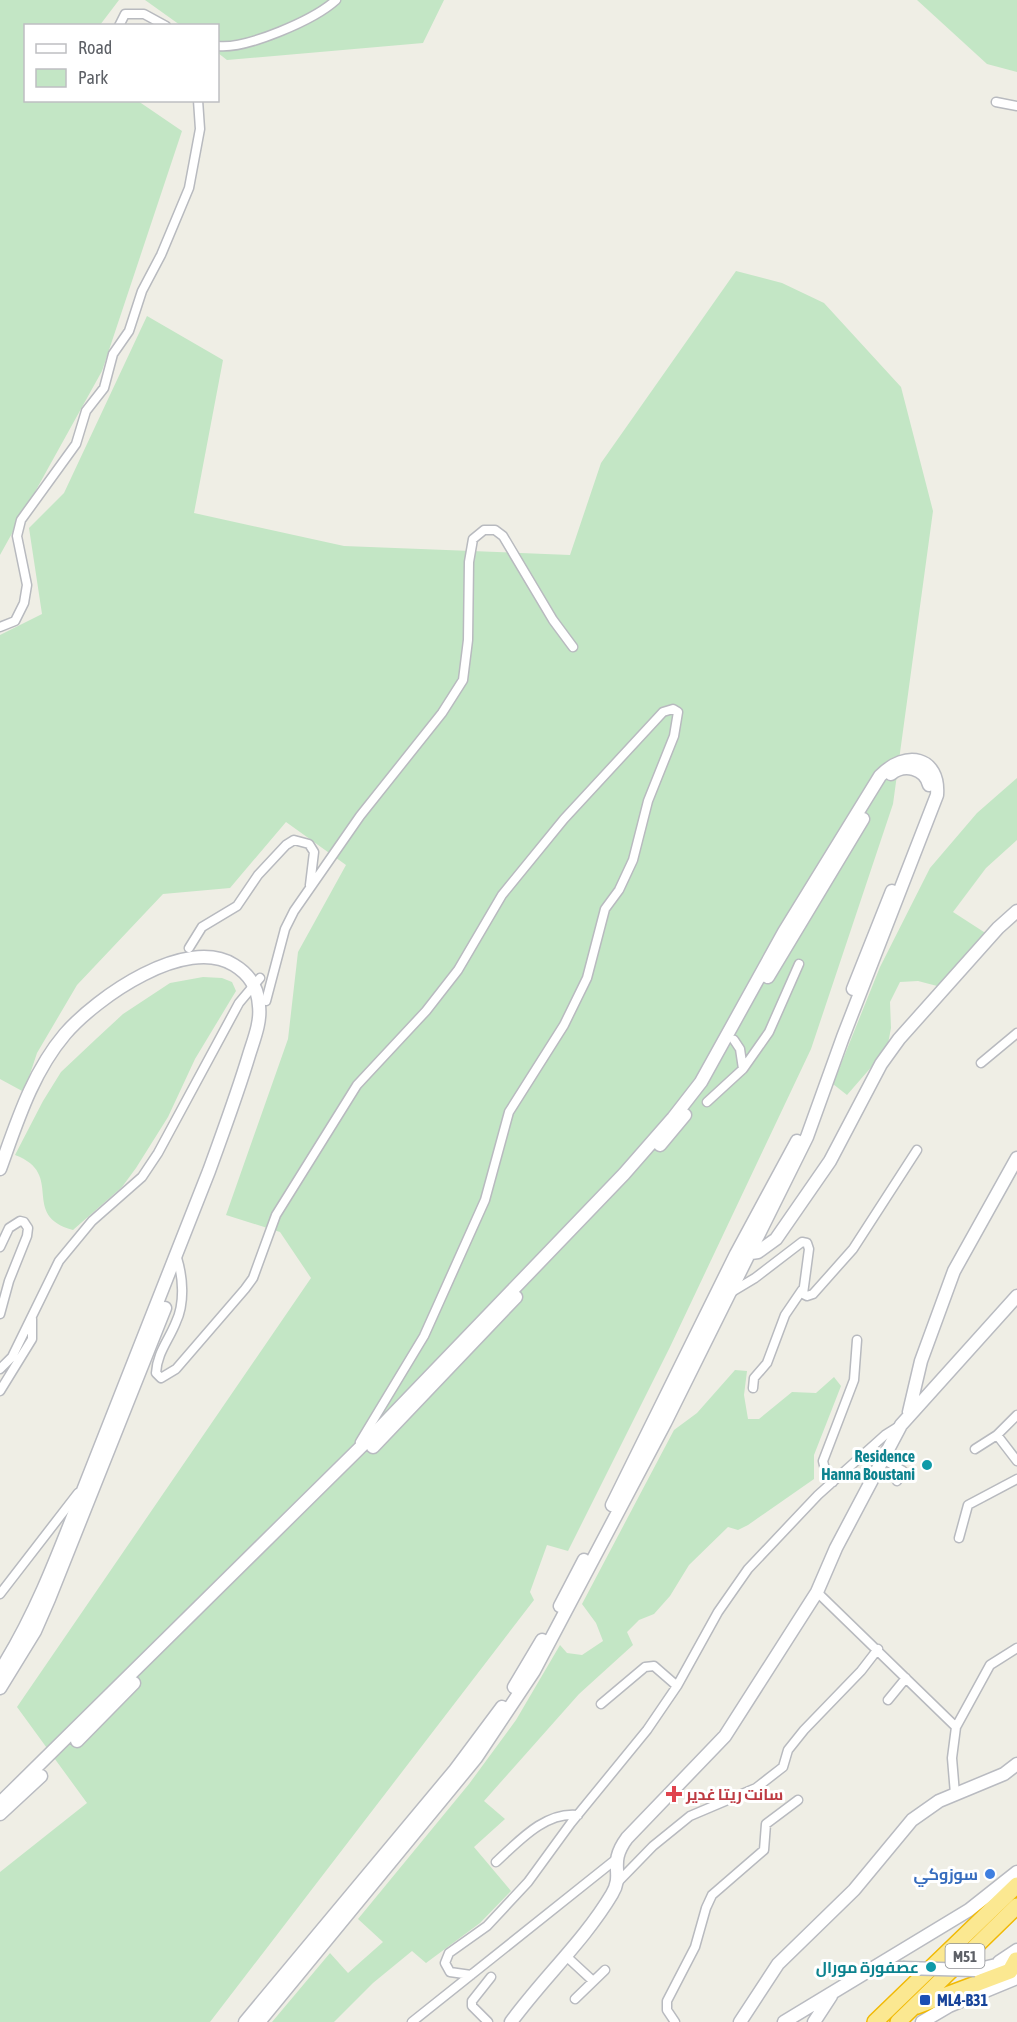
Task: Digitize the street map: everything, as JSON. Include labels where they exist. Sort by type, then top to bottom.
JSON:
[{"type":"highway","name":"M51","points":[[875,2022],[1017,1885]]},
{"type":"highway","name":"M51","points":[[898,2022],[1017,1906]]},
{"type":"highway","points":[[914,2007],[1010,1971],[1017,1960]]},
{"type":"main road","points":[[0,1803],[343,1464],[624,1174],[690,1098],[725,1040],[784,932],[876,782],[900,760],[933,773],[934,789],[926,827],[843,1037],[807,1137],[742,1254],[552,1623],[501,1708],[448,1779],[245,2022]]},
{"type":"main road","points":[[0,1814],[384,1436],[675,1129],[706,1087],[773,968],[880,788],[898,769],[914,764]]},
{"type":"main road","points":[[742,1254],[766,1247],[797,1211],[830,1161],[881,1064],[899,1039],[1017,911]]},
{"type":"main road","points":[[0,1169],[24,1105],[52,1051],[76,1023],[96,1005],[148,972],[156,963],[189,948],[227,952],[247,965],[266,1002],[264,1034],[245,1100],[24,1628],[0,1671]]},
{"type":"main road","points":[[0,1688],[50,1599],[178,1263],[236,1099],[255,1036],[260,1009],[256,981],[235,965],[206,955],[183,957],[160,970],[148,972]]},
{"type":"main road","points":[[909,1413],[921,1361],[954,1271],[1016,1166]]},
{"type":"main road","points":[[259,2022],[476,1758],[528,1680],[664,1424],[721,1296]]},
{"type":"main road","points":[[511,2022],[603,1907],[617,1883],[615,1860],[618,1850],[725,1736],[817,1592],[836,1548],[909,1413],[1017,1296]]},
{"type":"main road","points":[[740,2022],[778,1964],[854,1890],[901,1831],[925,1809],[1004,1774],[1017,1764]]},
{"type":"main road","points":[[784,2022],[969,1910],[1017,1872]]},
{"type":"main road","points":[[993,1967],[1017,1950]]},
{"type":"main road","points":[[871,1968],[975,1970],[1017,1960]]},
{"type":"main road","points":[[922,2022],[949,2006],[1017,1978]]},
{"type":"main road","points":[[814,2022],[834,1992]]},
{"type":"street","points":[[219,46],[243,42],[276,32],[312,15],[336,0]]},
{"type":"street","points":[[120,24],[125,14],[134,12],[161,24]]},
{"type":"street","points":[[0,627],[15,621],[24,603],[27,585],[17,536],[21,520],[76,444],[86,411],[104,388],[113,354],[129,331],[142,291],[187,195],[200,129],[198,102]]},
{"type":"street","points":[[996,102],[1017,106]]},
{"type":"street","points":[[266,1002],[285,929],[310,885],[360,816],[442,713],[463,680],[468,640],[469,562],[473,539],[477,534],[495,530],[503,536],[547,612],[573,647]]},
{"type":"street","points":[[178,1263],[181,1306],[177,1321],[157,1361],[156,1373],[161,1378],[176,1369],[253,1278],[276,1215],[357,1085],[426,1011],[458,970],[502,895],[564,819],[663,712],[673,709],[678,712],[674,736],[648,801],[633,860],[619,890],[605,909],[587,978],[564,1025],[509,1112],[486,1200],[424,1336],[394,1389],[343,1464]]},
{"type":"street","points":[[189,948],[202,927],[237,906],[258,875],[286,845],[294,840],[309,844],[314,852],[310,885]]},
{"type":"street","points":[[707,1102],[743,1069],[769,1032],[799,963]]},
{"type":"street","points":[[0,1369],[12,1357],[59,1261],[93,1221],[142,1177],[181,1111],[215,1044],[239,1003],[256,981]]},
{"type":"street","points":[[981,1063],[1017,1033]]},
{"type":"street","points":[[734,1040],[740,1049],[743,1069]]},
{"type":"street","points":[[802,1290],[804,1296],[813,1294],[853,1250],[917,1150]]},
{"type":"street","points":[[0,1247],[9,1228],[20,1221],[24,1222],[27,1236],[9,1281],[0,1314]]},
{"type":"street","points":[[721,1296],[762,1273],[802,1242],[807,1243],[809,1249],[802,1290],[784,1315],[767,1363],[754,1378],[753,1388]]},
{"type":"street","points":[[0,1391],[32,1339],[32,1319]]},
{"type":"street","points":[[833,1482],[826,1474],[823,1461],[854,1380],[857,1340]]},
{"type":"street","points":[[975,1449],[997,1435],[1017,1415]]},
{"type":"street","points":[[471,1975],[450,1972],[445,1963],[449,1953],[487,1926],[501,1912],[538,1869],[578,1815],[647,1730],[678,1686],[718,1612],[748,1569],[818,1495],[885,1435],[901,1425]]},
{"type":"street","points":[[997,1435],[1017,1461]]},
{"type":"street","points":[[883,1459],[903,1471],[897,1481]]},
{"type":"street","points":[[959,1538],[968,1505],[1017,1479]]},
{"type":"street","points":[[0,1594],[85,1484]]},
{"type":"street","points":[[817,1592],[956,1727]]},
{"type":"street","points":[[955,1794],[952,1758],[956,1727],[990,1665],[1017,1648]]},
{"type":"street","points":[[617,1883],[653,1846],[690,1816],[756,1788],[783,1767],[788,1750],[804,1730],[878,1650]]},
{"type":"street","points":[[601,1704],[645,1667],[654,1666],[678,1686]]},
{"type":"street","points":[[888,1700],[906,1678]]},
{"type":"street","points":[[675,2022],[666,2010],[668,2001],[695,1947],[712,1895],[764,1850],[766,1824],[798,1800]]},
{"type":"street","points":[[496,1862],[527,1834],[550,1819],[569,1814],[578,1815]]},
{"type":"street","points":[[412,2022],[615,1860]]},
{"type":"street","points":[[566,1956],[593,1982]]},
{"type":"street","points":[[575,1999],[605,1970]]},
{"type":"street","points":[[488,2022],[472,2006],[472,2001],[491,1977]]},
{"type":"green space","points":[[0,0],[119,0],[101,24],[24,24],[24,102],[139,102],[182,131],[102,371],[0,555]]},
{"type":"green space","points":[[145,0],[444,0],[423,43],[227,60],[219,54],[219,24],[179,24]]},
{"type":"green space","points":[[917,0],[1017,0],[1017,72],[987,64]]},
{"type":"green space","points":[[736,271],[782,283],[824,303],[901,387],[933,511],[893,804],[811,1049],[670,1347],[568,1551],[547,1545],[530,1592],[534,1600],[210,2022],[0,2022],[0,1872],[87,1803],[17,1707],[311,1278],[280,1232],[226,1215],[288,1039],[298,952],[346,865],[286,822],[230,888],[163,894],[77,985],[37,1053],[24,1092],[0,1079],[0,635],[42,614],[29,528],[64,493],[147,316],[223,360],[194,513],[344,546],[570,555],[601,463]]},
{"type":"green space","points":[[1017,778],[1017,840],[986,868],[953,912],[987,934],[941,987],[918,981],[900,982],[890,1002],[891,1028],[887,1049],[847,1095],[833,1084],[880,967],[930,868],[977,813]]},
{"type":"green space","points":[[203,977],[222,978],[232,982],[236,991],[195,1059],[168,1117],[122,1187],[73,1230],[57,1223],[48,1215],[44,1205],[42,1183],[38,1173],[30,1163],[15,1155],[43,1101],[61,1072],[123,1014],[170,983]]},
{"type":"green space","points":[[735,1370],[747,1371],[744,1395],[748,1419],[759,1419],[792,1392],[816,1393],[834,1377],[841,1386],[814,1455],[814,1479],[748,1525],[738,1530],[728,1527],[689,1565],[670,1596],[654,1614],[639,1620],[627,1632],[633,1645],[579,1694],[484,1801],[505,1819],[474,1847],[511,1891],[480,1923],[426,1963],[412,1951],[373,1983],[334,2022],[272,2022],[330,1953],[348,1973],[383,1942],[358,1919],[469,1784],[516,1720],[560,1645],[567,1653],[582,1655],[603,1641],[596,1623],[582,1604],[674,1430],[697,1413]]},
{"type":"place","name":"Residence Hanna Boustani","points":[[927,1465]]},
{"type":"place","name":"سانت ريتا غدير","points":[[674,1794]]},
{"type":"place","name":"سوزوكي","points":[[990,1874]]},
{"type":"place","name":"عصفورة مورال","points":[[931,1967]]},
{"type":"place","name":"ML4-B31","points":[[925,2000]]}]
